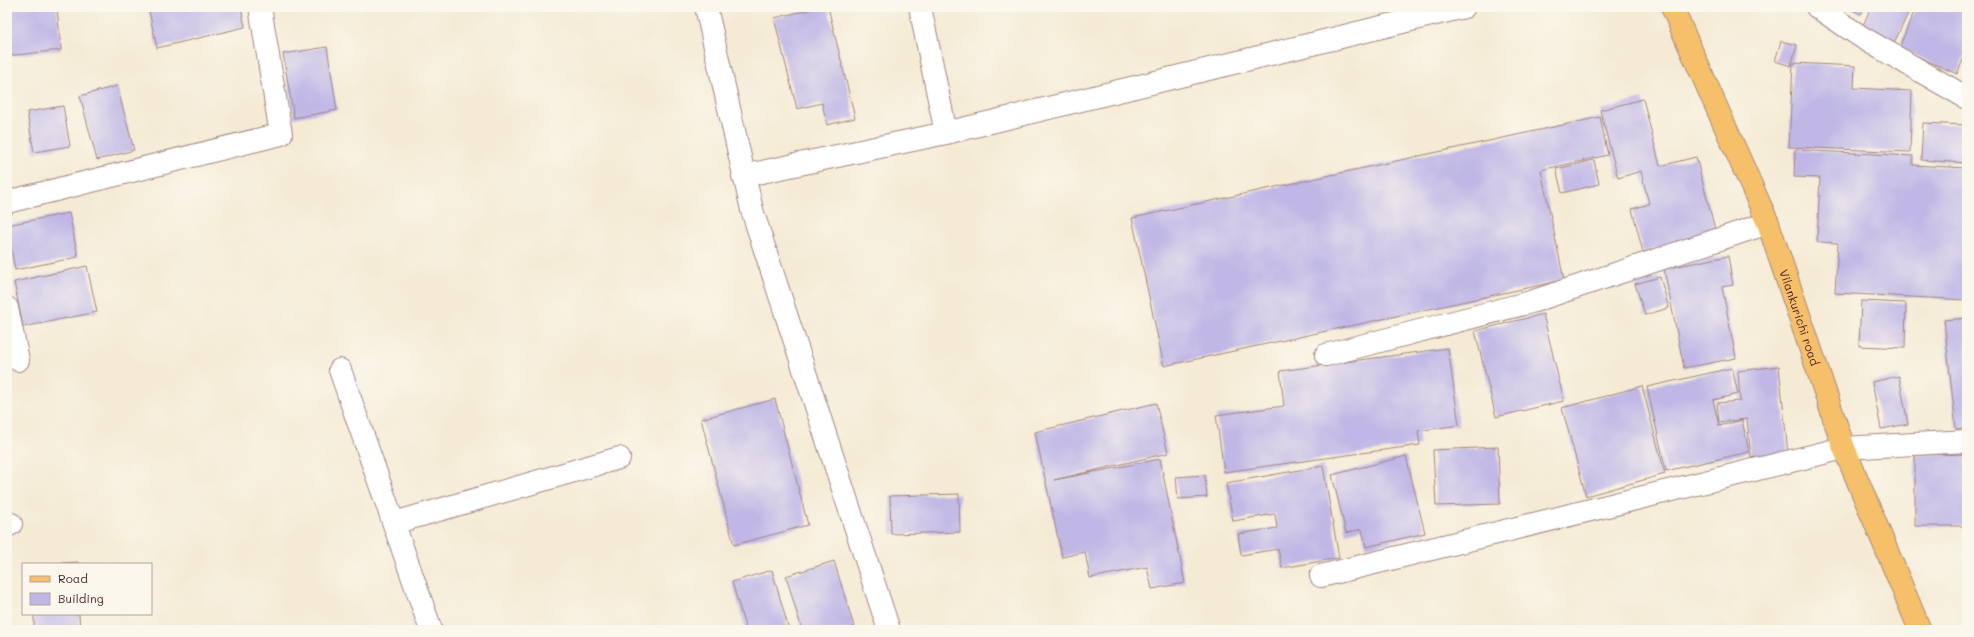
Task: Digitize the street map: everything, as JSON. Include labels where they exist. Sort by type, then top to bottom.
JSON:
[{"type":"main road","name":"Vilankurichi road","points":[[1672,7],[1768,223],[1844,448],[1920,630]]},
{"type":"street","points":[[7,202],[281,134],[260,7]]},
{"type":"street","points":[[706,7],[743,176],[752,210],[889,630]]},
{"type":"street","points":[[920,7],[946,133]]},
{"type":"street","points":[[743,176],[946,133],[1389,16],[1464,7]]},
{"type":"street","points":[[1817,7],[1863,38],[1967,98]]},
{"type":"street","points":[[1326,355],[1530,302],[1768,223]]},
{"type":"street","points":[[7,308],[18,360]]},
{"type":"street","points":[[340,370],[431,630]]},
{"type":"street","points":[[1321,576],[1844,448],[1967,441]]},
{"type":"street","points":[[394,523],[619,458]]},
{"type":"building","points":[[7,7],[57,7],[61,50],[7,56]]},
{"type":"building","points":[[148,7],[241,7],[245,27],[157,48]]},
{"type":"building","points":[[821,7],[828,7],[855,118],[827,125],[822,103],[797,109],[774,18]]},
{"type":"building","points":[[1847,7],[1864,7],[1861,14]]},
{"type":"building","points":[[1871,7],[1911,7],[1894,43],[1862,28]]},
{"type":"building","points":[[1916,7],[1967,7],[1967,50],[1957,74],[1899,48]]},
{"type":"building","points":[[1781,41],[1797,45],[1791,66],[1775,61]]},
{"type":"building","points":[[327,47],[337,110],[294,118],[283,54]]},
{"type":"building","points":[[1793,63],[1855,66],[1854,88],[1912,91],[1910,152],[1789,147]]},
{"type":"building","points":[[117,86],[134,150],[97,160],[80,96]]},
{"type":"building","points":[[1643,99],[1660,166],[1696,157],[1716,233],[1643,252],[1632,209],[1649,204],[1641,171],[1618,178],[1600,110]]},
{"type":"building","points":[[63,106],[70,146],[34,152],[27,112]]},
{"type":"building","points":[[1600,117],[1608,155],[1541,170],[1564,280],[1164,366],[1132,218]]},
{"type":"building","points":[[1923,123],[1967,125],[1967,163],[1921,160]]},
{"type":"building","points":[[1795,150],[1913,156],[1913,165],[1967,168],[1967,300],[1835,293],[1838,243],[1817,242],[1820,178],[1794,177]]},
{"type":"building","points":[[1594,160],[1599,184],[1562,193],[1556,169]]},
{"type":"building","points":[[69,213],[78,257],[15,270],[7,225]]},
{"type":"building","points":[[1728,256],[1733,285],[1722,287],[1736,358],[1684,368],[1664,269]]},
{"type":"building","points":[[87,266],[97,312],[23,327],[14,282]]},
{"type":"building","points":[[1660,277],[1669,308],[1645,315],[1635,284]]},
{"type":"building","points":[[1861,301],[1906,303],[1905,348],[1859,346]]},
{"type":"building","points":[[1543,314],[1564,401],[1496,417],[1475,331]]},
{"type":"building","points":[[1967,318],[1967,427],[1956,429],[1944,320]]},
{"type":"building","points":[[1448,348],[1459,425],[1418,431],[1420,445],[1224,472],[1216,415],[1284,406],[1280,371]]},
{"type":"building","points":[[1779,366],[1788,454],[1751,458],[1747,419],[1719,422],[1717,403],[1740,401],[1738,371]]},
{"type":"building","points":[[1732,368],[1738,394],[1713,400],[1719,426],[1742,420],[1749,452],[1666,471],[1647,387]]},
{"type":"building","points":[[1899,376],[1908,424],[1881,429],[1872,382]]},
{"type":"building","points":[[1642,386],[1665,474],[1586,496],[1562,408]]},
{"type":"building","points":[[775,399],[808,525],[734,545],[701,419]]},
{"type":"building","points":[[1156,403],[1168,453],[1054,480],[1160,459],[1185,583],[1152,589],[1147,567],[1090,578],[1085,552],[1062,557],[1035,432]]},
{"type":"building","points":[[1498,447],[1500,504],[1436,506],[1433,450]]},
{"type":"building","points":[[1967,454],[1967,526],[1915,526],[1915,455]]},
{"type":"building","points":[[1406,456],[1425,533],[1366,547],[1362,529],[1346,533],[1332,475]]},
{"type":"building","points":[[1323,466],[1339,558],[1282,568],[1278,549],[1241,555],[1238,534],[1277,528],[1275,514],[1233,521],[1226,483]]},
{"type":"building","points":[[1205,475],[1207,497],[1178,499],[1176,477]]},
{"type":"building","points":[[959,494],[960,532],[891,534],[890,496]]},
{"type":"building","points":[[834,561],[855,630],[802,630],[786,576]]},
{"type":"building","points":[[772,570],[789,630],[746,630],[732,582]]},
{"type":"building","points":[[34,615],[79,615],[80,630],[34,630]]}]
